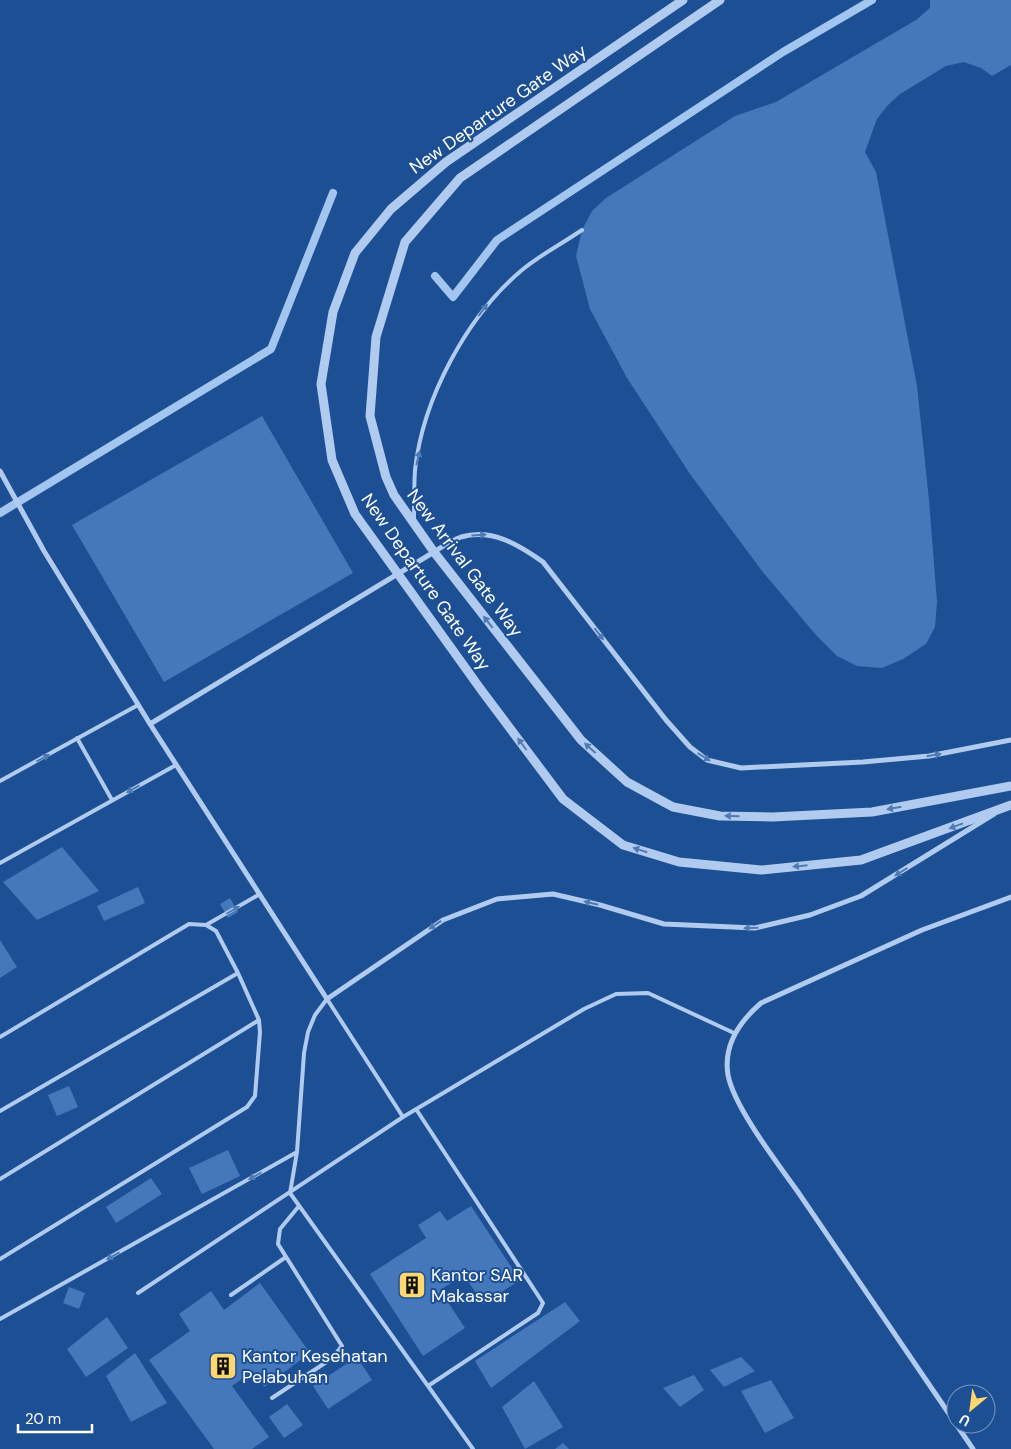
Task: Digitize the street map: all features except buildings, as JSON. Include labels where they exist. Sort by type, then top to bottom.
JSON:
[{"type":"street","name":"New Departure Gate Way","points":[[683,0],[446,162],[391,209],[355,253],[333,312],[322,384],[332,460],[356,514],[482,691],[563,799],[623,845],[680,862],[761,870],[862,860],[1007,807]]},
{"type":"street","name":"New Arrival Gate Way","points":[[720,0],[460,178],[405,242],[376,337],[370,416],[386,477],[394,495],[434,552],[581,740],[627,782],[673,807],[720,816],[773,817],[872,812],[1011,786]]},
{"type":"street","points":[[0,470],[44,551],[138,705],[327,999],[443,920],[497,899],[554,894],[664,924],[755,928],[810,915],[861,896],[1007,807]]},
{"type":"street","points":[[150,724],[460,537],[485,534],[517,544],[543,562],[666,720],[690,747],[707,760],[741,768],[863,762],[929,756],[1011,740]]},
{"type":"street","points":[[946,1409],[736,1098],[728,1075],[728,1054],[734,1033],[745,1016],[760,1003],[922,930],[1011,897]]},
{"type":"street","points":[[963,1434],[973,1449]]},
{"type":"lane","points":[[414,524],[416,469],[428,416],[451,360],[484,308],[523,269],[582,230]]},
{"type":"lane","points":[[0,781],[138,705]]},
{"type":"lane","points":[[77,738],[112,800]]},
{"type":"lane","points":[[0,863],[176,765]]},
{"type":"lane","points":[[206,925],[260,894]]},
{"type":"lane","points":[[0,1037],[189,924],[206,925],[216,931],[238,973],[259,1020],[260,1032],[255,1096],[252,1102],[0,1259]]},
{"type":"lane","points":[[0,1110],[238,973]]},
{"type":"lane","points":[[138,1293],[403,1117],[584,1010],[616,994],[648,993],[734,1033]]},
{"type":"lane","points":[[403,1117],[327,999],[315,1014],[308,1032],[304,1053],[297,1152],[290,1193],[473,1449]]},
{"type":"lane","points":[[0,1179],[259,1020]]},
{"type":"lane","points":[[416,1109],[543,1303],[538,1313],[428,1386]]},
{"type":"lane","points":[[0,1319],[297,1152]]},
{"type":"lane","points":[[272,1398],[330,1359],[342,1346],[278,1244],[278,1234],[299,1206]]},
{"type":"lane","points":[[231,1295],[286,1256]]},
{"type":"waterway","points":[[435,276],[453,297],[497,240],[783,52],[872,0]]},
{"type":"waterway","points":[[0,513],[271,349],[333,193]]},
{"type":"place","name":"Kantor SAR Makassar","points":[[412,1285]]},
{"type":"place","name":"Kantor Kesehatan Pelabuhan","points":[[223,1366]]}]
